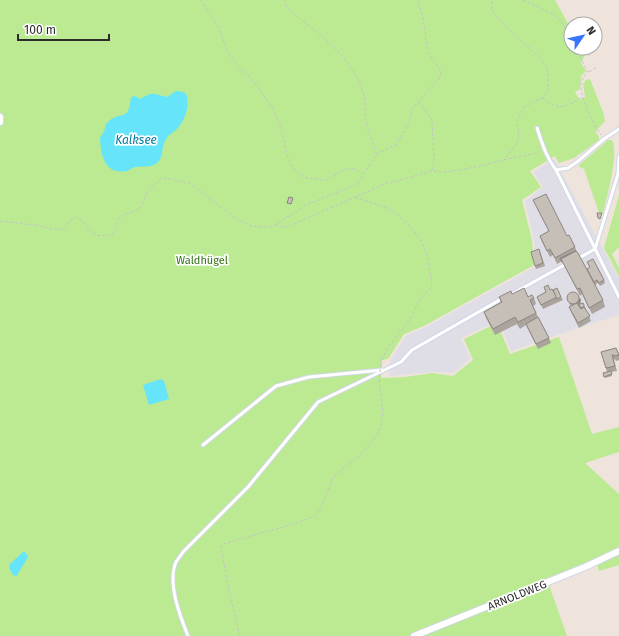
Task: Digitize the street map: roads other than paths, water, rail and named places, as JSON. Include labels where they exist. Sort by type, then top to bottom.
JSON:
[{"type":"street","points":[[0,117],[0,122]]},
{"type":"street","name":"ARNOLDWEG","points":[[414,636],[585,567],[619,551]]},
{"type":"lane","points":[[537,128],[550,163],[556,170],[619,297]]},
{"type":"lane","points":[[556,170],[568,168],[619,129]]},
{"type":"lane","points":[[576,259],[596,249],[618,174],[619,157]]},
{"type":"lane","points":[[188,636],[175,598],[173,576],[176,563],[184,552],[248,487],[318,402],[401,362],[412,350],[569,262]]},
{"type":"lane","points":[[203,445],[276,386],[309,377],[386,369]]},
{"type":"water","name":"Kalksee","points":[[176,91],[184,92],[187,96],[187,110],[179,126],[166,139],[159,161],[152,166],[135,167],[127,171],[113,170],[109,167],[105,162],[101,151],[100,138],[107,123],[113,118],[126,113],[130,105],[131,97],[135,96],[140,99],[154,94],[167,97]]},
{"type":"water","points":[[161,379],[164,381],[169,399],[149,405],[143,385]]},
{"type":"water","points":[[24,551],[28,556],[27,559],[17,576],[13,575],[9,568],[10,564]]},
{"type":"park label","name":"Waldhügel","points":[[202,260]]}]
